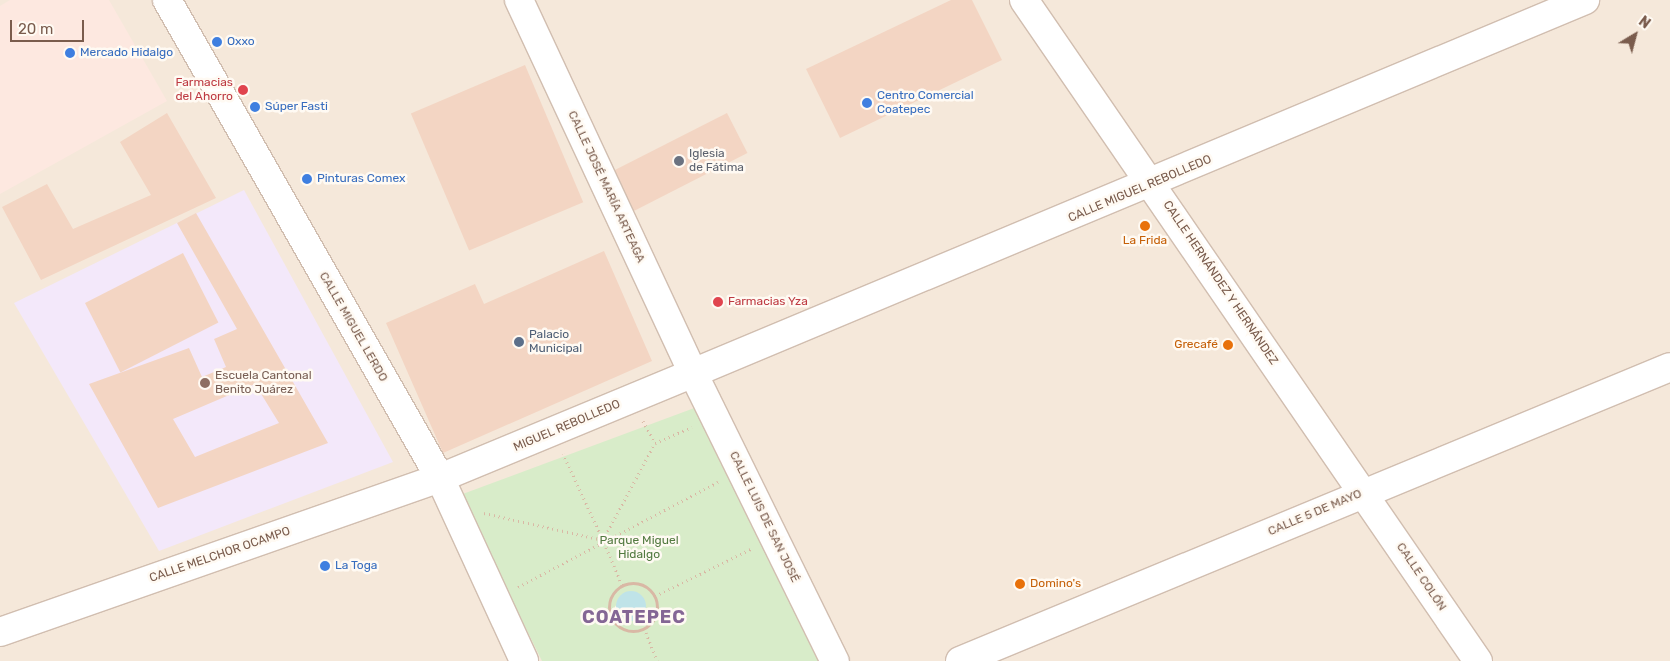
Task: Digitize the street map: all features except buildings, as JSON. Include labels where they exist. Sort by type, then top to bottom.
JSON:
[{"type":"street","name":"CALLE MIGUEL LERDO","points":[[167,0],[440,478],[524,661]]},
{"type":"street","name":"CALLE JOSÉ MARÍA ARTEAGA","points":[[519,0],[694,373]]},
{"type":"street","name":"CALLE HERNÁNDEZ Y HERNÁNDEZ","points":[[1024,0],[1364,493]]},
{"type":"street","name":"CALLE MIGUEL REBOLLEDO","points":[[694,373],[1153,185],[1585,0]]},
{"type":"street","name":"CALLE 5 DE MAYO","points":[[960,661],[1670,367]]},
{"type":"street","name":"MIGUEL REBOLLEDO","points":[[440,478],[694,373]]},
{"type":"street","name":"CALLE LUIS DE SAN JOSÉ","points":[[694,373],[835,661]]},
{"type":"street","name":"CALLE MELCHOR OCAMPO","points":[[0,632],[440,478]]},
{"type":"street","name":"CALLE COLÓN","points":[[1364,493],[1478,661]]},
{"type":"path","points":[[603,540],[655,443],[715,417]]},
{"type":"path","points":[[553,432],[622,585]]},
{"type":"path","points":[[496,599],[603,540],[741,470]]},
{"type":"path","points":[[460,519],[482,512],[603,540]]},
{"type":"path","points":[[655,596],[774,538]]},
{"type":"path","points":[[641,583],[655,596],[656,615],[644,628],[626,630],[611,617],[610,599],[622,585],[641,583]]},
{"type":"path","points":[[644,628],[657,661]]},
{"type":"shaded area","points":[[0,0],[1670,0],[1670,661],[0,661]]},
{"type":"shaded area","name":"Mercado Hidalgo","points":[[10,0],[109,0],[167,101],[0,194],[0,6]]},
{"type":"shaded area","name":"Escuela Cantonal Benito Juárez","points":[[244,190],[393,462],[159,551],[14,303]]},
{"type":"green space","name":"Parque Miguel Hidalgo","points":[[697,407],[824,661],[542,661],[460,495]]},
{"type":"water","points":[[631,591],[637,592],[645,600],[645,612],[637,620],[631,621],[625,620],[617,612],[616,606],[617,600],[625,592]]},
{"type":"place","name":"Oxxo","points":[[217,42]]},
{"type":"place","name":"Mercado Hidalgo","points":[[70,53]]},
{"type":"place","name":"Farmacias del Ahorro","points":[[243,90]]},
{"type":"place","name":"Centro Comercial Coatepec","points":[[867,103]]},
{"type":"place","name":"Súper Fasti","points":[[255,107]]},
{"type":"place","name":"Iglesia de Fátima","points":[[679,161]]},
{"type":"place","name":"Pinturas Comex","points":[[307,179]]},
{"type":"place","name":"La Frida","points":[[1145,226]]},
{"type":"place","name":"Farmacias Yza","points":[[718,302]]},
{"type":"place","name":"Palacio Municipal","points":[[519,342]]},
{"type":"place","name":"Grecafé","points":[[1228,345]]},
{"type":"place","name":"Escuela Cantonal Benito Juárez","points":[[205,383]]},
{"type":"place","name":"La Toga","points":[[325,566]]},
{"type":"place","name":"Domino's","points":[[1020,584]]},
{"type":"district","name":"COATEPEC","points":[[634,617]]}]
